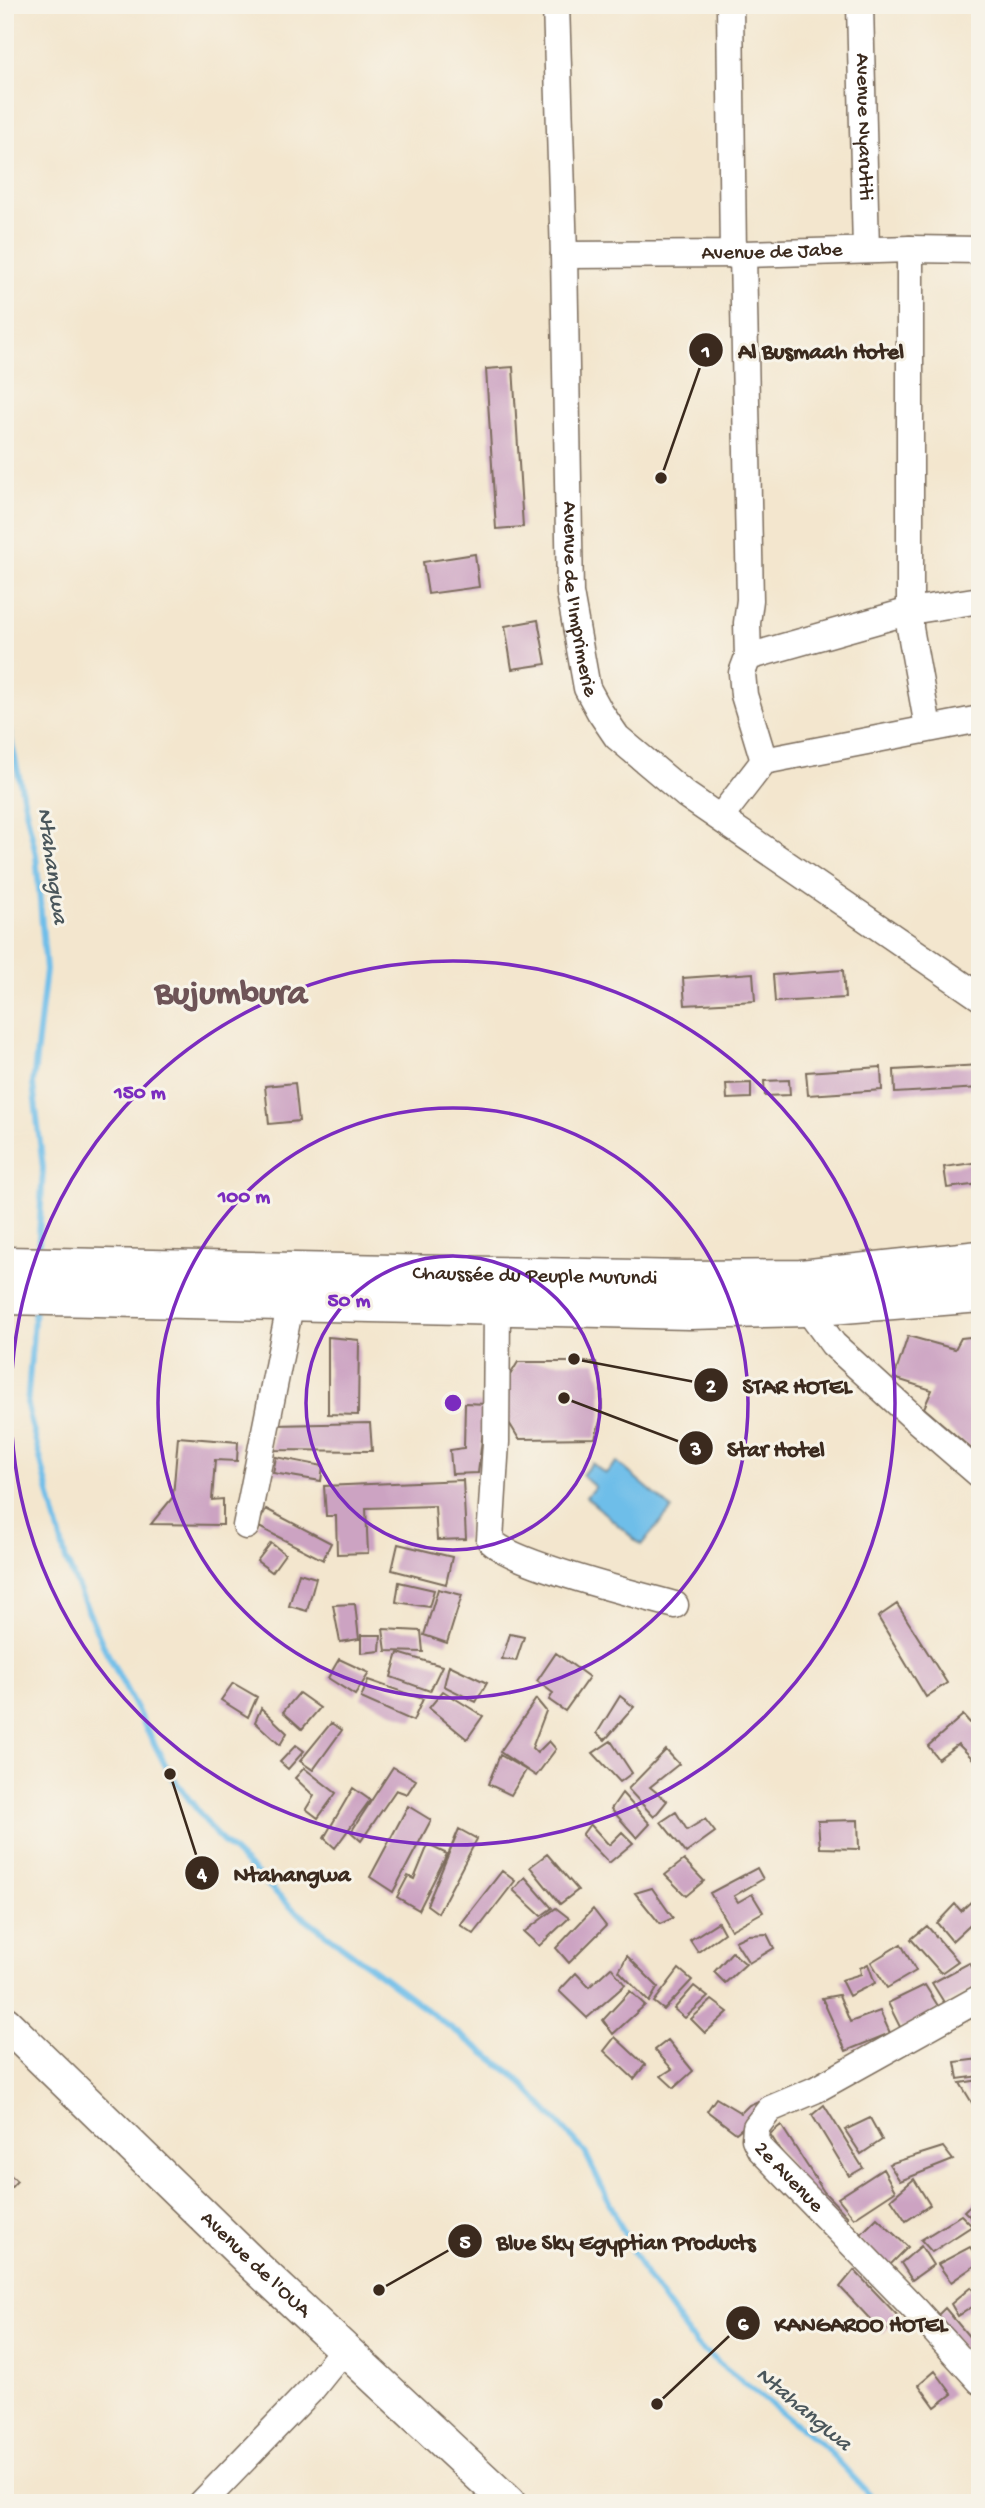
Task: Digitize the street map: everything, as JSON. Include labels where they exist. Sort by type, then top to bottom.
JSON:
[{"type":"highway","name":"Chaussée du Peuple Murundi","points":[[5,1266],[104,1282],[291,1301],[690,1310],[804,1293],[980,1260]]},
{"type":"highway","name":"Chaussée du Peuple Murundi","points":[[5,1294],[104,1282],[686,1280],[804,1293],[980,1293]]},
{"type":"main road","name":"Avenue de l'OUA","points":[[5,2023],[254,2265],[509,2503]]},
{"type":"street","name":"Avenue de l'Imprimerie","points":[[556,5],[570,593],[587,688],[617,737],[686,794],[980,997]]},
{"type":"street","points":[[730,5],[749,586],[748,657],[742,673],[744,695],[764,761]]},
{"type":"street","name":"Avenue Nyarutiti","points":[[860,5],[866,250]]},
{"type":"street","points":[[910,249],[910,628],[928,727]]},
{"type":"street","name":"Avenue de Jabe","points":[[564,256],[980,250]]},
{"type":"street","points":[[748,657],[910,611],[980,600]]},
{"type":"street","points":[[720,818],[764,761],[980,719]]},
{"type":"street","points":[[804,1293],[833,1344],[980,1475]]},
{"type":"street","points":[[246,1526],[291,1301]]},
{"type":"street","points":[[497,1306],[496,1442],[490,1541],[508,1553],[676,1605]]},
{"type":"street","name":"2e Avenue","points":[[980,1998],[815,2090],[771,2109],[756,2127],[755,2139],[760,2149],[915,2309],[980,2381]]},
{"type":"street","points":[[202,2503],[311,2390],[344,2349]]},
{"type":"water","points":[[617,1462],[672,1509],[641,1545],[586,1497],[595,1487],[582,1475],[592,1463],[605,1474]]},
{"type":"building","points":[[238,5],[274,5],[274,9],[239,11]]},
{"type":"building","points":[[513,367],[523,527],[496,529],[486,369]]},
{"type":"building","points":[[475,554],[479,587],[428,594],[423,562]]},
{"type":"building","points":[[538,620],[546,664],[512,669],[505,626]]},
{"type":"building","points":[[843,970],[845,998],[775,1002],[773,975]]},
{"type":"building","points":[[753,973],[755,1001],[685,1005],[683,978]]},
{"type":"building","points":[[980,1065],[980,1088],[895,1093],[894,1070]]},
{"type":"building","points":[[881,1067],[882,1090],[808,1095],[806,1072]]},
{"type":"building","points":[[789,1080],[790,1095],[765,1096],[764,1081]]},
{"type":"building","points":[[295,1083],[299,1121],[269,1124],[265,1086]]},
{"type":"building","points":[[751,1083],[751,1098],[727,1099],[726,1084]]},
{"type":"building","points":[[980,1162],[980,1184],[947,1188],[944,1167]]},
{"type":"building","points":[[908,1336],[955,1349],[961,1338],[980,1336],[980,1421],[975,1452],[924,1408],[932,1390],[894,1378]]},
{"type":"building","points":[[328,1337],[359,1340],[358,1415],[328,1414]]},
{"type":"building","points":[[518,1362],[596,1362],[601,1382],[602,1415],[595,1438],[519,1439],[505,1416],[504,1385]]},
{"type":"building","points":[[465,1403],[486,1404],[478,1473],[452,1474],[450,1450],[464,1448]]},
{"type":"building","points":[[370,1423],[372,1451],[272,1450],[275,1425]]},
{"type":"building","points":[[178,1437],[238,1442],[237,1461],[215,1460],[212,1500],[223,1499],[223,1525],[151,1524],[173,1497]]},
{"type":"building","points":[[276,1457],[323,1466],[321,1481],[273,1473]]},
{"type":"building","points":[[463,1480],[466,1539],[437,1540],[435,1506],[366,1508],[368,1553],[337,1554],[336,1516],[326,1516],[324,1486]]},
{"type":"building","points":[[266,1509],[331,1543],[323,1560],[257,1526]]},
{"type":"building","points":[[271,1543],[285,1554],[272,1572],[257,1561]]},
{"type":"building","points":[[398,1544],[452,1557],[446,1584],[392,1570]]},
{"type":"building","points":[[299,1573],[316,1578],[307,1611],[289,1606]]},
{"type":"building","points":[[399,1582],[434,1590],[429,1607],[396,1602]]},
{"type":"building","points":[[438,1589],[462,1595],[447,1643],[424,1635]]},
{"type":"building","points":[[355,1604],[359,1639],[340,1642],[333,1605]]},
{"type":"building","points":[[897,1604],[947,1683],[926,1697],[878,1617]]},
{"type":"building","points":[[383,1629],[421,1631],[423,1652],[386,1651]]},
{"type":"building","points":[[510,1634],[524,1637],[516,1661],[502,1659]]},
{"type":"building","points":[[361,1635],[381,1635],[380,1651],[361,1653]]},
{"type":"building","points":[[398,1653],[442,1666],[430,1691],[391,1677]]},
{"type":"building","points":[[556,1653],[589,1677],[565,1711],[549,1700],[553,1693],[537,1681]]},
{"type":"building","points":[[339,1659],[369,1673],[355,1695],[328,1678]]},
{"type":"building","points":[[449,1665],[487,1683],[476,1702],[444,1686]]},
{"type":"building","points":[[368,1680],[423,1699],[413,1721],[361,1698]]},
{"type":"building","points":[[233,1683],[257,1697],[248,1717],[221,1700]]},
{"type":"building","points":[[443,1691],[483,1716],[467,1739],[429,1708]]},
{"type":"building","points":[[299,1693],[320,1708],[302,1729],[283,1712]]},
{"type":"building","points":[[620,1696],[634,1707],[605,1740],[597,1733]]},
{"type":"building","points":[[536,1699],[546,1711],[532,1748],[537,1753],[549,1741],[556,1749],[536,1776],[500,1752]]},
{"type":"building","points":[[261,1708],[287,1733],[280,1745],[255,1722]]},
{"type":"building","points":[[963,1715],[980,1734],[980,1758],[976,1762],[958,1744],[938,1759],[928,1746]]},
{"type":"building","points":[[331,1723],[342,1730],[313,1770],[300,1761]]},
{"type":"building","points":[[611,1741],[632,1773],[620,1782],[593,1753]]},
{"type":"building","points":[[296,1745],[304,1751],[288,1769],[280,1762]]},
{"type":"building","points":[[666,1750],[679,1764],[650,1787],[667,1801],[654,1817],[628,1789]]},
{"type":"building","points":[[500,1755],[526,1770],[511,1795],[488,1784]]},
{"type":"building","points":[[393,1767],[416,1780],[407,1794],[396,1790],[361,1841],[351,1832]]},
{"type":"building","points":[[304,1768],[336,1793],[318,1818],[306,1809],[314,1796],[295,1778]]},
{"type":"building","points":[[353,1788],[370,1800],[335,1848],[324,1838]]},
{"type":"building","points":[[622,1793],[650,1824],[637,1838],[611,1809]]},
{"type":"building","points":[[408,1806],[431,1820],[393,1892],[370,1877]]},
{"type":"building","points":[[676,1812],[687,1830],[705,1819],[715,1832],[686,1853],[661,1822]]},
{"type":"building","points":[[858,1820],[859,1849],[820,1848],[818,1821]]},
{"type":"building","points":[[590,1824],[609,1845],[622,1832],[633,1843],[609,1863],[582,1835]]},
{"type":"building","points":[[459,1829],[477,1839],[438,1913],[427,1905]]},
{"type":"building","points":[[428,1845],[447,1854],[419,1910],[397,1897],[408,1876],[414,1879]]},
{"type":"building","points":[[547,1854],[578,1890],[560,1904],[530,1867]]},
{"type":"building","points":[[684,1860],[704,1881],[686,1896],[665,1875]]},
{"type":"building","points":[[757,1868],[763,1879],[734,1896],[738,1902],[752,1894],[763,1912],[731,1930],[710,1893]]},
{"type":"building","points":[[502,1871],[515,1881],[474,1934],[460,1925]]},
{"type":"building","points":[[525,1877],[552,1908],[541,1916],[513,1890]]},
{"type":"building","points":[[652,1888],[673,1918],[660,1924],[635,1893]]},
{"type":"building","points":[[975,1898],[980,1904],[980,1915],[952,1941],[937,1923],[955,1904],[961,1911]]},
{"type":"building","points":[[556,1908],[569,1918],[539,1946],[524,1932]]},
{"type":"building","points":[[593,1909],[606,1926],[569,1963],[556,1948]]},
{"type":"building","points":[[718,1922],[724,1933],[698,1952],[690,1940]]},
{"type":"building","points":[[927,1926],[958,1961],[941,1973],[911,1939]]},
{"type":"building","points":[[767,1934],[774,1948],[749,1963],[735,1941],[748,1935]]},
{"type":"building","points":[[901,1944],[916,1971],[887,1988],[871,1962]]},
{"type":"building","points":[[732,1952],[746,1964],[725,1983],[714,1972]]},
{"type":"building","points":[[627,1956],[658,1987],[649,2002],[619,1971]]},
{"type":"building","points":[[969,1963],[980,1985],[945,2004],[932,1983]]},
{"type":"building","points":[[868,1964],[875,1983],[849,1996],[841,1980],[861,1974],[860,1968]]},
{"type":"building","points":[[611,1967],[625,1985],[587,2018],[559,1991],[576,1973],[589,1987]]},
{"type":"building","points":[[679,1969],[692,1980],[664,2010],[654,2002]]},
{"type":"building","points":[[925,1985],[940,2009],[901,2029],[888,2003]]},
{"type":"building","points":[[694,1986],[708,1997],[685,2018],[674,2009]]},
{"type":"building","points":[[630,1991],[645,2005],[613,2034],[603,2020]]},
{"type":"building","points":[[839,1995],[850,2022],[880,2011],[890,2033],[846,2051],[822,1998]]},
{"type":"building","points":[[712,2000],[728,2012],[705,2033],[691,2019]]},
{"type":"building","points":[[615,2037],[645,2065],[634,2079],[604,2051]]},
{"type":"building","points":[[668,2040],[693,2071],[674,2088],[661,2076],[672,2069],[655,2050]]},
{"type":"building","points":[[980,2059],[980,2076],[958,2079],[955,2062]]},
{"type":"building","points":[[980,2080],[980,2116],[960,2083]]},
{"type":"building","points":[[716,2098],[741,2113],[749,2105],[765,2098],[769,2106],[736,2133],[707,2111]]},
{"type":"building","points":[[824,2105],[863,2168],[849,2176],[812,2115]]},
{"type":"building","points":[[870,2118],[882,2140],[861,2154],[845,2130]]},
{"type":"building","points":[[781,2125],[824,2192],[848,2217],[840,2224],[808,2194],[770,2134]]},
{"type":"building","points":[[943,2147],[953,2160],[900,2181],[889,2164]]},
{"type":"building","points":[[883,2169],[895,2191],[854,2218],[838,2198]]},
{"type":"building","points":[[5,2170],[17,2181],[5,2194]]},
{"type":"building","points":[[914,2179],[930,2205],[906,2221],[891,2199]]},
{"type":"building","points":[[976,2200],[980,2203],[980,2226],[964,2211]]},
{"type":"building","points":[[961,2215],[972,2226],[932,2252],[921,2240]]},
{"type":"building","points":[[877,2218],[908,2247],[889,2266],[857,2238]]},
{"type":"building","points":[[921,2246],[933,2265],[912,2280],[901,2263]]},
{"type":"building","points":[[970,2247],[980,2262],[951,2282],[938,2264]]},
{"type":"building","points":[[854,2270],[899,2317],[883,2333],[840,2287]]},
{"type":"building","points":[[971,2287],[980,2302],[958,2316],[951,2304]]},
{"type":"building","points":[[945,2308],[977,2346],[967,2353],[935,2318]]},
{"type":"building","points":[[935,2371],[952,2394],[935,2407],[919,2385]]},
{"type":"waterway","name":"Ntahangwa","points":[[5,713],[36,855],[46,970],[33,1084],[43,1168],[38,1255]]},
{"type":"waterway","name":"Ntahangwa","points":[[35,1307],[27,1406],[66,1560],[102,1643],[170,1774],[216,1835],[293,1909],[515,2076],[585,2152],[641,2268],[696,2345],[825,2447],[877,2503]]},
{"type":"place","name":"Al Busmaah Hotel","points":[[661,478]]},
{"type":"place","name":"STAR HOTEL","points":[[574,1359]]},
{"type":"place","name":"Star Hotel","points":[[564,1398]]},
{"type":"place","name":"Ntahangwa","points":[[170,1774]]},
{"type":"place","name":"Blue Sky Egyptian Products","points":[[379,2290]]},
{"type":"place","name":"KANGAROO HOTEL","points":[[657,2404]]},
{"type":"district","name":"Bujumbura","points":[[231,995]]}]
